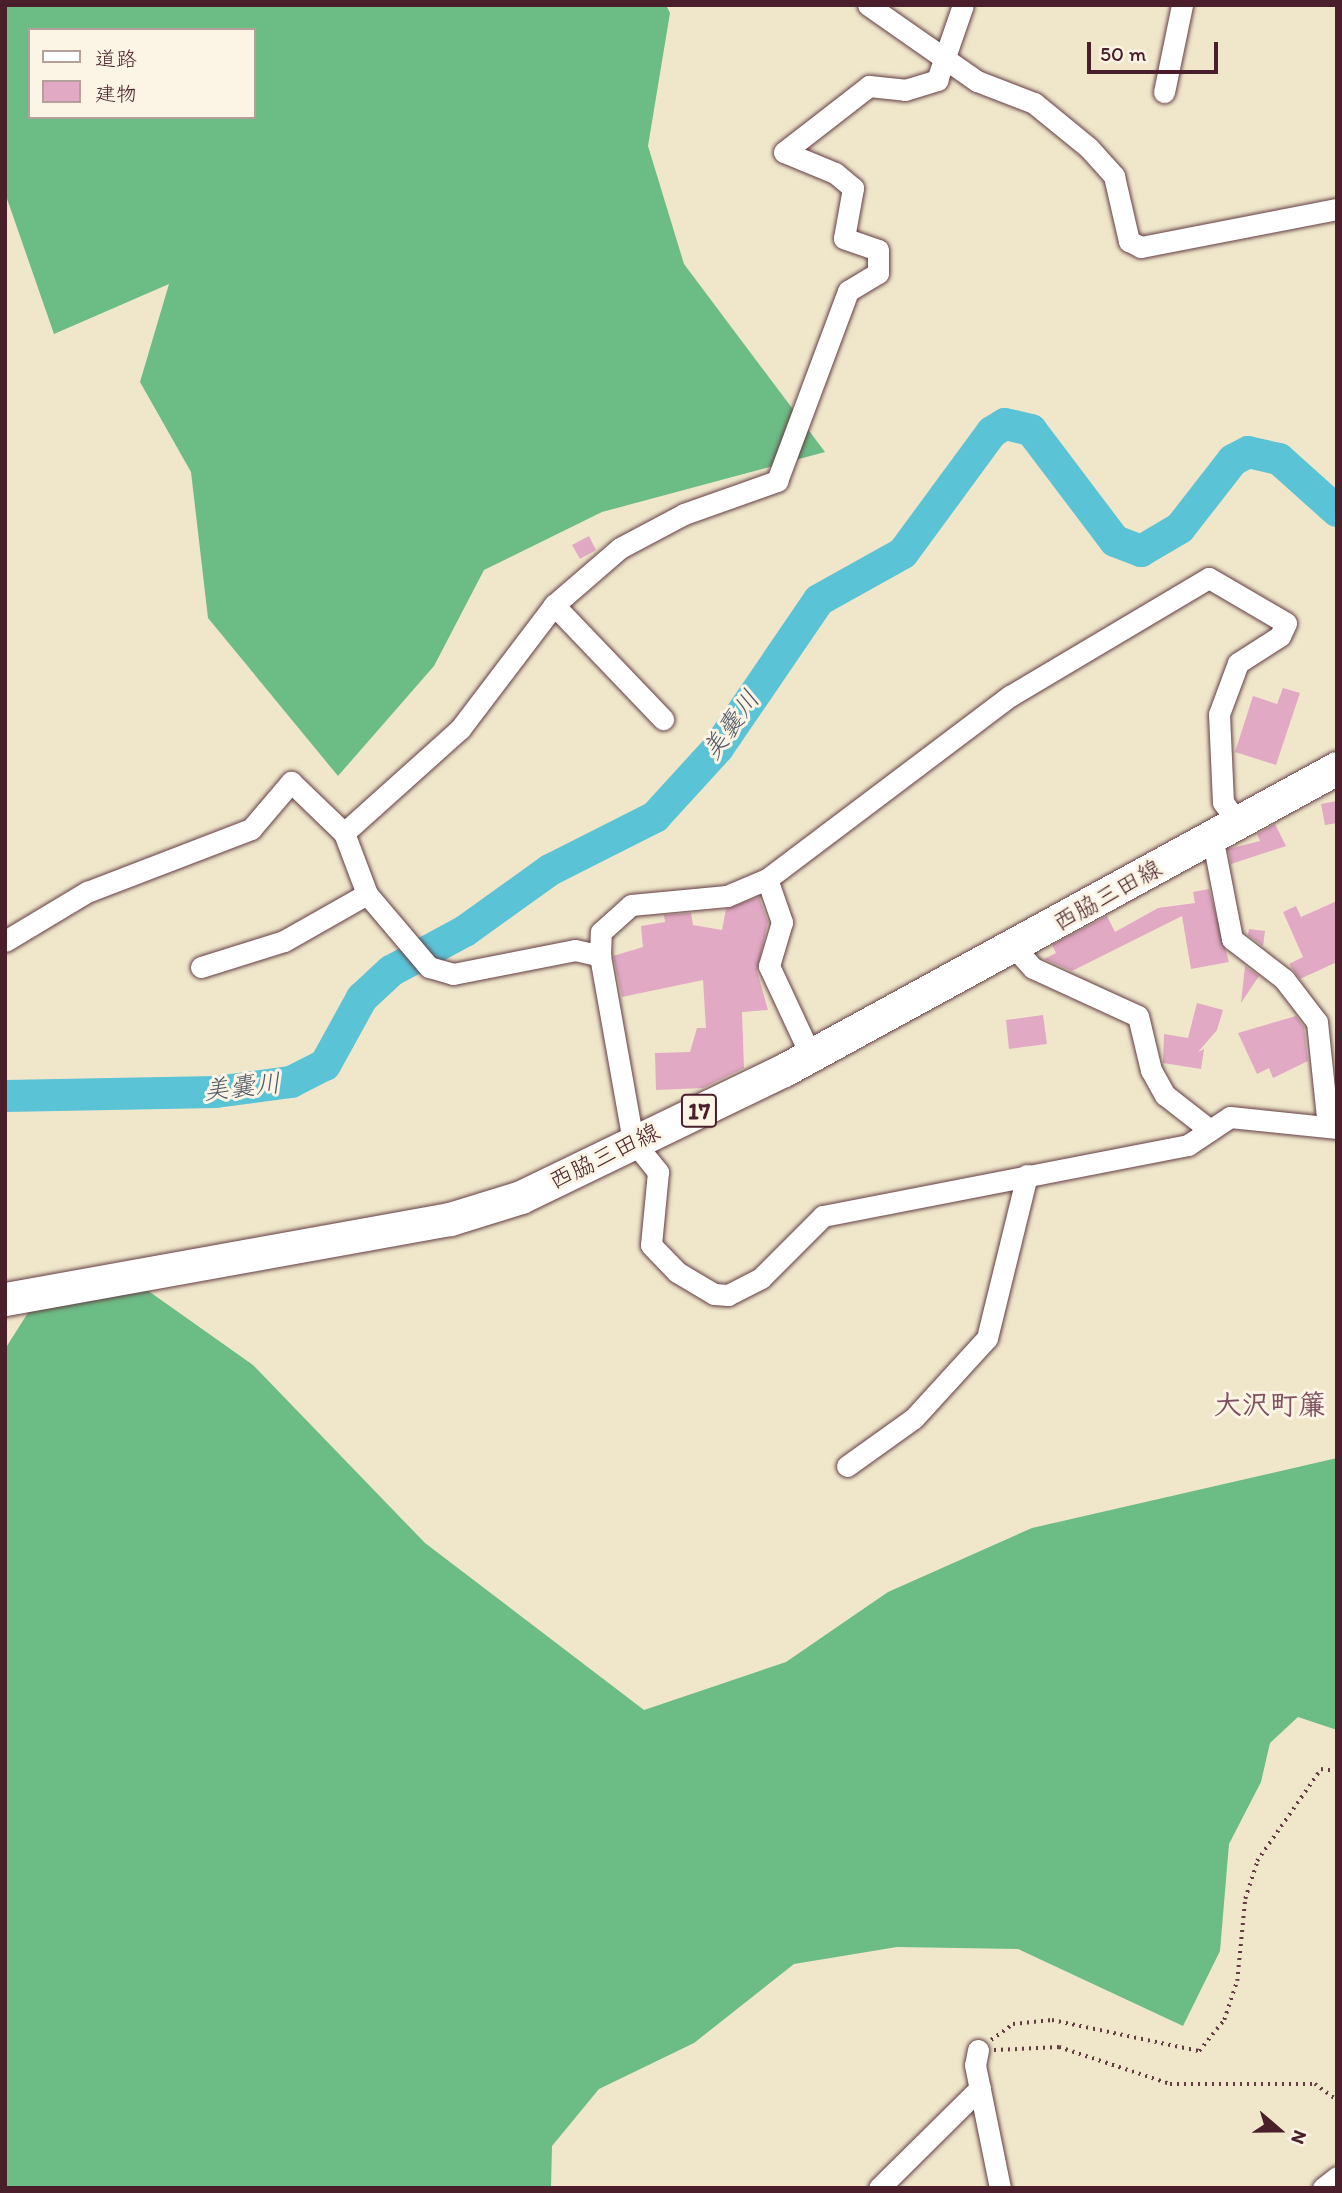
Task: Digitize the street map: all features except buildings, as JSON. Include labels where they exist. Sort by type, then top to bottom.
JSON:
[{"type":"main road","name":"西脇三田線","points":[[5,1299],[450,1219],[521,1197],[811,1056],[1337,768]]},
{"type":"street","points":[[868,5],[946,60],[1034,103],[1089,148],[1114,176],[1129,241],[1141,247],[1337,209]]},
{"type":"street","points":[[344,833],[460,729],[554,606],[620,548],[684,514],[777,481],[848,291],[878,273],[877,250],[844,238],[853,188],[835,173],[783,152],[869,86],[905,90],[937,80],[963,5]]},
{"type":"street","points":[[1164,92],[1182,5]]},
{"type":"street","points":[[1209,578],[1286,623],[1280,636],[1238,663],[1219,714],[1232,939],[1284,979],[1317,1021],[1333,1127],[1248,1115],[1210,1130],[1188,1145],[823,1216],[761,1278],[728,1296],[714,1294],[677,1272],[651,1245],[658,1172],[633,1141],[600,956],[601,932],[631,905],[727,896],[766,879],[1010,696],[1209,578]]},
{"type":"street","points":[[554,606],[663,719]]},
{"type":"street","points":[[5,941],[87,892],[251,829],[291,782],[344,833],[367,894],[385,921],[429,967],[453,974],[575,950],[600,956]]},
{"type":"street","points":[[766,879],[782,922],[769,966],[811,1056]]},
{"type":"street","points":[[201,967],[284,941],[367,894]]},
{"type":"street","points":[[1013,946],[1033,968],[1138,1016],[1151,1070],[1165,1095],[1210,1130]]},
{"type":"street","points":[[847,1466],[915,1418],[987,1338],[1027,1175]]},
{"type":"street","points":[[978,2050],[980,2088],[1000,2188]]},
{"type":"street","points":[[879,2188],[980,2088]]},
{"type":"street","points":[[1323,2188],[1337,2177]]},
{"type":"path","points":[[978,2050],[1013,2024],[1052,2020],[1199,2051],[1224,2020],[1237,1981],[1245,1899],[1256,1861],[1321,1769],[1337,1771]]},
{"type":"path","points":[[978,2050],[1059,2048],[1170,2084],[1315,2084],[1337,2100]]},
{"type":"green space","points":[[5,5],[666,5],[670,13],[648,146],[684,264],[825,452],[602,512],[484,570],[434,666],[338,776],[208,618],[191,472],[140,382],[169,284],[54,334],[5,193]]},
{"type":"green space","points":[[147,1290],[253,1365],[425,1543],[644,1710],[786,1662],[888,1592],[1032,1528],[1337,1458],[1337,1730],[1298,1717],[1270,1743],[1261,1782],[1229,1844],[1220,1951],[1183,2026],[1018,1949],[897,1947],[794,1964],[694,2043],[599,2089],[552,2146],[551,2188],[5,2188],[5,1349],[31,1308]]},
{"type":"waterway","name":"美嚢川","points":[[5,1096],[216,1092],[291,1082],[325,1065],[362,998],[391,971],[465,931],[550,870],[655,817],[718,748],[819,600],[903,553],[992,432],[1005,424],[1031,430],[1115,541],[1141,551],[1180,528],[1233,460],[1248,452],[1279,459],[1337,511]]},
{"type":"district","name":"大沢町簾","points":[[1270,1404]]}]
